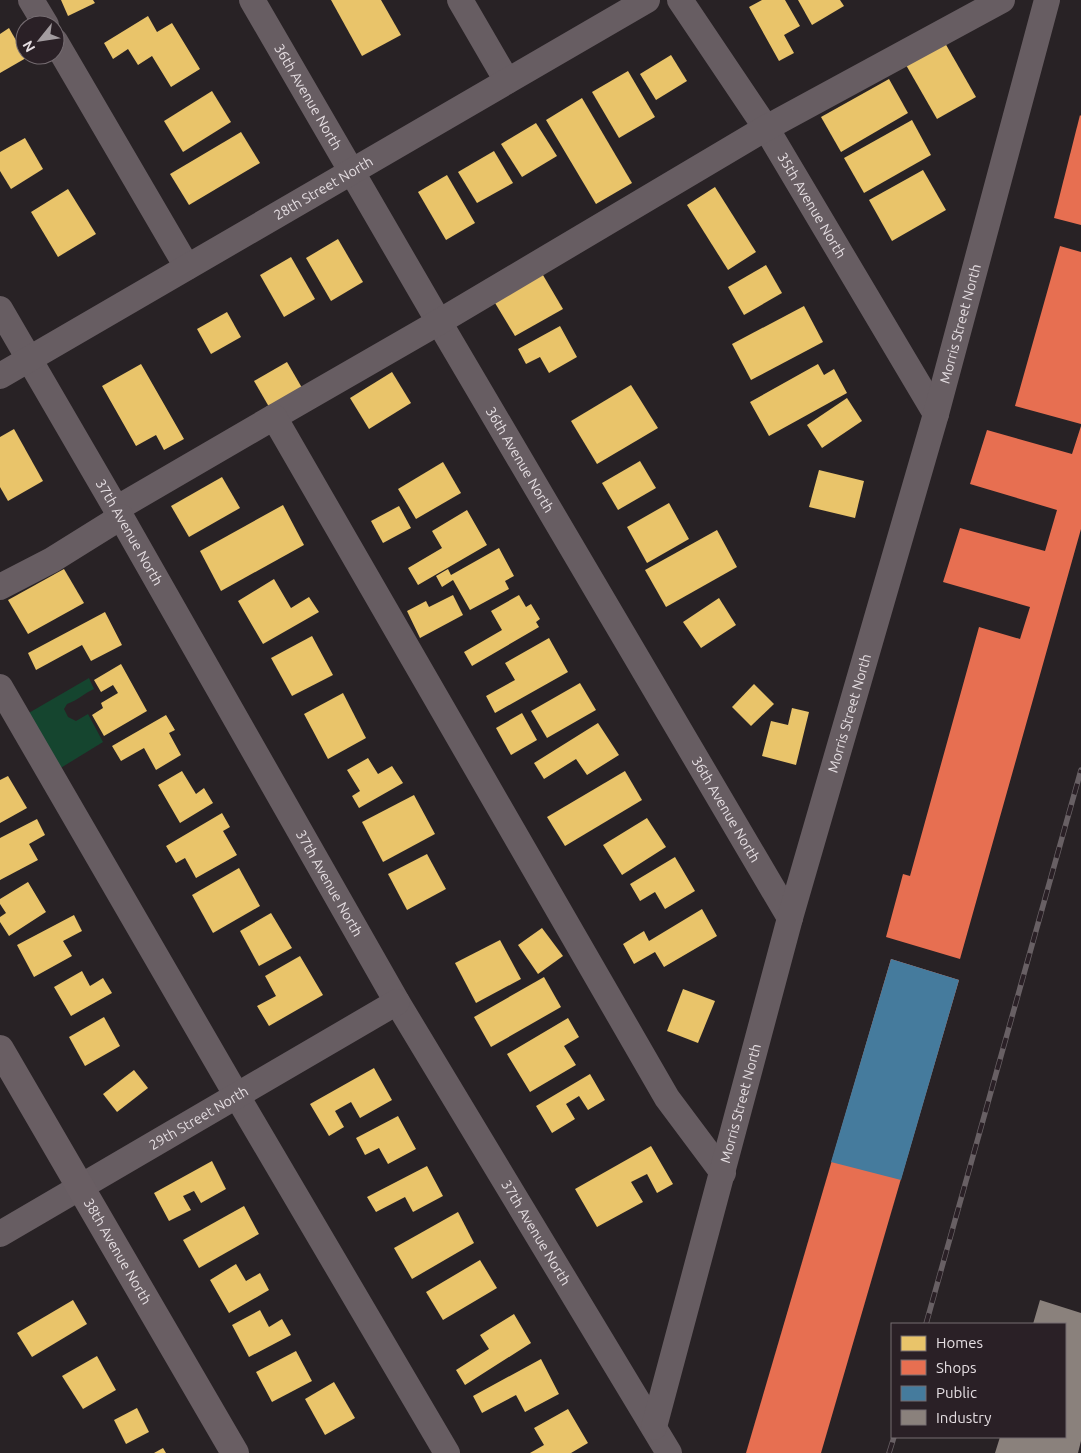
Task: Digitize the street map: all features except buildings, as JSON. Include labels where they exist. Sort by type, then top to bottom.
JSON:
[{"type":"main road","name":"38th Avenue North","points":[[0,1049],[235,1453]]},
{"type":"street","points":[[31,0],[40,15]]},
{"type":"street","name":"36th Avenue North","points":[[252,0],[790,918]]},
{"type":"street","points":[[460,0],[507,81]]},
{"type":"street","name":"28th Street North","points":[[0,376],[647,0]]},
{"type":"street","name":"35th Avenue North","points":[[680,0],[766,128],[936,414]]},
{"type":"street","points":[[0,586],[52,560],[118,513],[274,418],[766,128],[1002,0]]},
{"type":"street","name":"Morris Street North","points":[[654,1427],[790,918],[936,414],[1047,0]]},
{"type":"street","points":[[65,58],[188,267]]},
{"type":"street","name":"37th Avenue North","points":[[0,309],[397,1002],[669,1453]]},
{"type":"street","points":[[274,418],[667,1098],[723,1173]]},
{"type":"street","points":[[0,687],[447,1453]]},
{"type":"street","name":"29th Street North","points":[[0,1234],[397,1002]]},
{"type":"green space","points":[[89,678],[94,689],[67,704],[64,709],[68,717],[76,721],[88,714],[103,742],[59,769],[27,714]]},
{"type":"railway","points":[[926,1323],[1081,770]]},
{"type":"railway","points":[[889,1453],[894,1438]]}]
